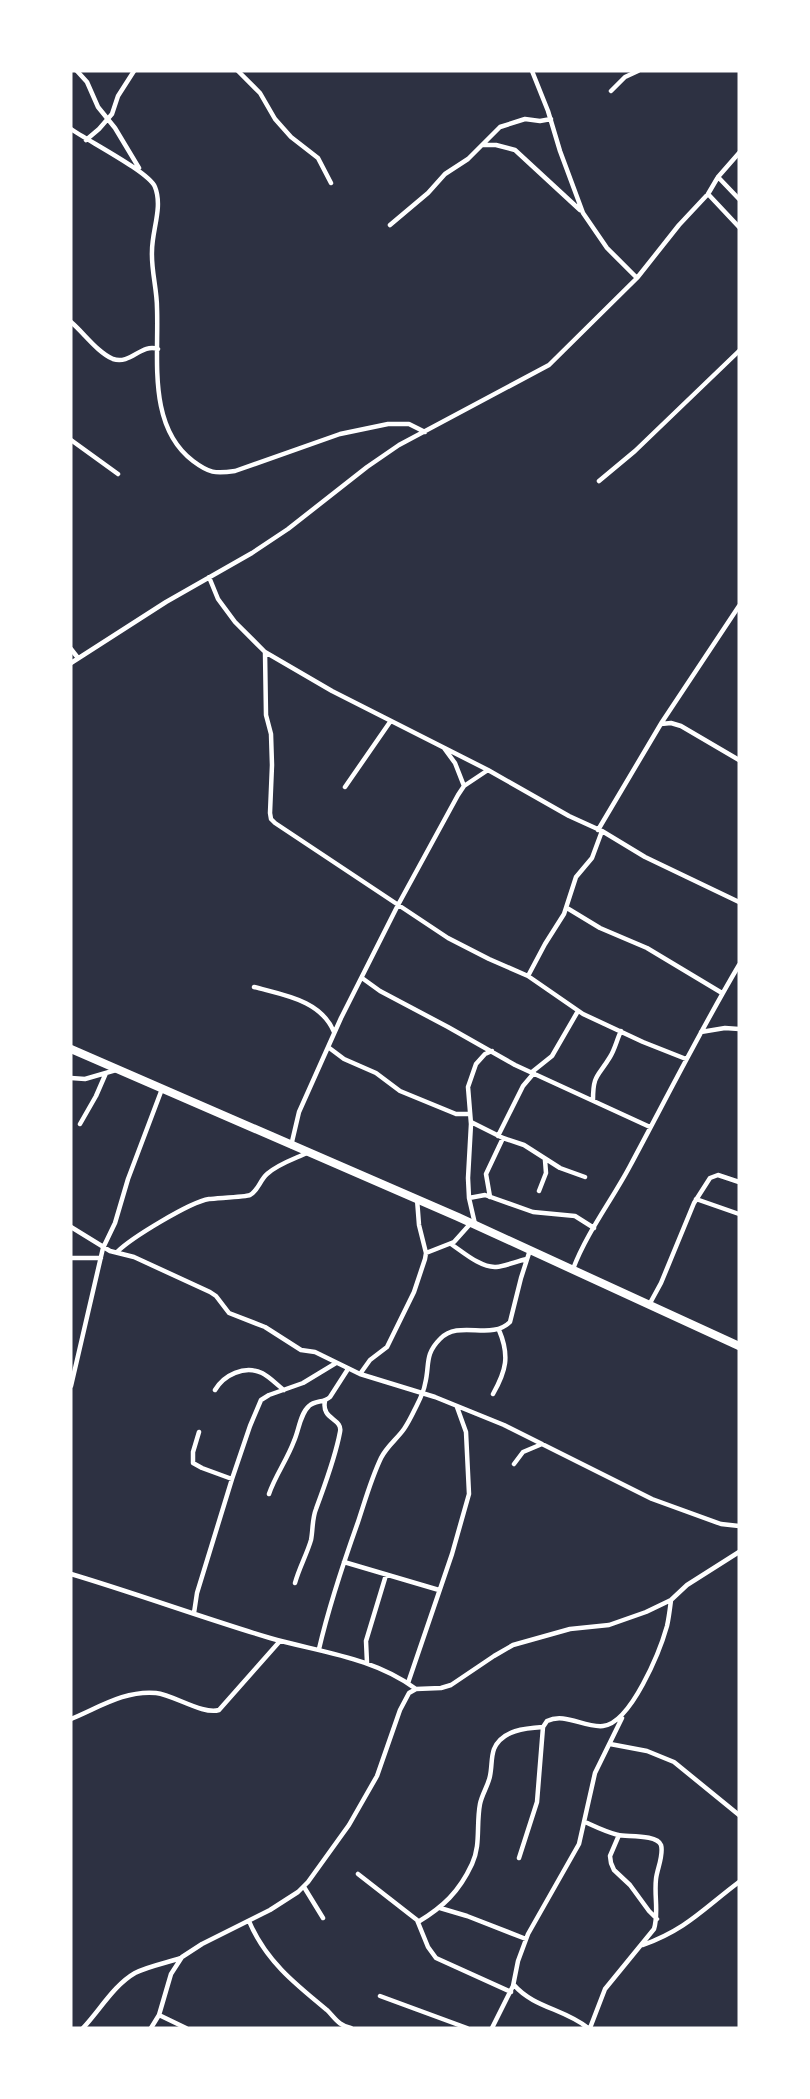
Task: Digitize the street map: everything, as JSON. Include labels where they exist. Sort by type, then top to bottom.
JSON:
[{"type":"highway","points":[[71,1049],[573,1268],[739,1346]]},
{"type":"street","points":[[76,71],[87,82],[98,107],[108,119],[140,170],[152,182],[157,194],[151,252],[157,306],[159,396],[162,412],[171,434],[181,450],[189,458],[213,473],[235,471],[340,434],[388,424],[409,424],[425,432]]},
{"type":"street","points":[[86,140],[112,114],[123,88],[134,71]]},
{"type":"street","points":[[238,71],[260,93],[275,119],[291,137],[318,158],[331,183]]},
{"type":"street","points":[[532,71],[551,119],[560,151],[583,213],[607,248],[637,278]]},
{"type":"street","points":[[611,91],[625,77],[638,71]]},
{"type":"street","points":[[390,225],[428,192],[445,174],[468,159],[504,125],[525,119],[537,121],[551,119]]},
{"type":"street","points":[[71,129],[86,140],[140,170]]},
{"type":"street","points":[[483,145],[496,145],[515,150],[525,162],[583,213]]},
{"type":"street","points":[[71,663],[166,602],[252,553],[288,529],[366,467],[399,445],[549,365],[637,278],[679,225],[708,194],[718,177],[739,153]]},
{"type":"street","points":[[718,177],[739,199]]},
{"type":"street","points":[[708,194],[739,227]]},
{"type":"street","points":[[71,322],[114,359],[126,360],[147,348],[158,350]]},
{"type":"street","points":[[599,481],[635,451],[739,351]]},
{"type":"street","points":[[71,440],[118,474]]},
{"type":"street","points":[[209,577],[218,599],[235,622],[265,652],[390,722],[488,770],[568,816],[600,830],[645,857],[739,902]]},
{"type":"street","points":[[528,976],[567,908],[576,877],[592,858],[600,830],[661,724],[739,606]]},
{"type":"street","points":[[71,649],[78,658]]},
{"type":"street","points":[[265,652],[266,715],[271,734],[271,819],[469,950],[528,976],[578,1011],[643,1042],[686,1059]]},
{"type":"street","points":[[345,787],[390,722]]},
{"type":"street","points":[[661,724],[671,723],[680,726],[739,760]]},
{"type":"street","points":[[443,747],[455,763],[464,786]]},
{"type":"street","points":[[291,1146],[299,1112],[334,1032],[398,904],[464,786],[488,770]]},
{"type":"street","points":[[567,908],[600,928],[647,948],[722,993]]},
{"type":"street","points":[[573,1268],[739,965]]},
{"type":"street","points":[[362,978],[380,991],[533,1073],[650,1127]]},
{"type":"street","points":[[254,987],[285,994],[305,1003],[328,1019],[334,1032]]},
{"type":"street","points":[[490,1197],[486,1174],[523,1086],[533,1073],[552,1056],[578,1011]]},
{"type":"street","points":[[701,1032],[725,1028],[739,1029]]},
{"type":"street","points":[[592,1100],[594,1083],[599,1071],[610,1057],[621,1031]]},
{"type":"street","points":[[328,1047],[344,1059],[379,1076],[400,1092],[456,1114],[470,1114]]},
{"type":"street","points":[[426,1253],[451,1244],[473,1224],[468,1178],[471,1122],[468,1087],[478,1061],[492,1051]]},
{"type":"street","points":[[71,1078],[85,1079],[118,1070]]},
{"type":"street","points":[[80,1124],[96,1096],[106,1073]]},
{"type":"street","points":[[71,1386],[80,1354],[103,1248],[115,1224],[134,1160],[162,1089]]},
{"type":"street","points":[[471,1122],[500,1137],[524,1145],[545,1160],[585,1177]]},
{"type":"street","points":[[117,1252],[136,1237],[204,1200],[252,1194],[267,1174],[307,1153]]},
{"type":"street","points":[[539,1191],[546,1173],[545,1160]]},
{"type":"street","points":[[649,1305],[661,1283],[696,1199],[712,1176],[721,1176],[739,1182]]},
{"type":"street","points":[[469,1198],[479,1195],[534,1212],[575,1216],[594,1228]]},
{"type":"street","points":[[360,1374],[370,1360],[387,1347],[414,1292],[426,1253],[419,1225],[417,1199]]},
{"type":"street","points":[[696,1199],[739,1214]]},
{"type":"street","points":[[71,1227],[103,1248],[134,1257],[210,1292],[234,1316],[259,1324],[300,1350],[315,1352],[336,1364],[360,1374],[435,1397],[504,1425],[652,1498],[721,1524],[739,1526]]},
{"type":"street","points":[[451,1244],[490,1266],[498,1267],[527,1259]]},
{"type":"street","points":[[319,1649],[344,1562],[381,1459],[388,1447],[406,1427],[422,1393],[426,1384],[428,1357],[441,1337],[459,1330],[499,1330],[510,1322],[530,1250]]},
{"type":"street","points":[[71,1258],[101,1258]]},
{"type":"street","points":[[493,1394],[504,1374],[506,1366],[503,1339],[499,1330]]},
{"type":"street","points":[[194,1613],[198,1593],[232,1479],[243,1452],[250,1426],[262,1400],[269,1395],[303,1384],[336,1364]]},
{"type":"street","points":[[269,1494],[278,1470],[293,1444],[303,1413],[312,1403],[326,1401],[330,1398],[348,1369]]},
{"type":"street","points":[[215,1390],[228,1375],[244,1371],[262,1373],[284,1390]]},
{"type":"street","points":[[295,1583],[310,1540],[315,1511],[330,1471],[341,1429],[339,1423],[328,1415],[325,1410],[326,1401]]},
{"type":"street","points":[[408,1683],[421,1650],[438,1590],[452,1554],[469,1494],[466,1432],[457,1407]]},
{"type":"street","points":[[199,1432],[193,1452],[194,1463],[202,1468],[232,1479]]},
{"type":"street","points":[[514,1464],[523,1452],[542,1444]]},
{"type":"street","points":[[83,2028],[129,1977],[142,1970],[182,1957],[202,1944],[287,1900],[304,1887],[349,1825],[372,1784],[383,1763],[404,1701],[409,1693],[416,1689],[441,1688],[451,1685],[513,1645],[570,1629],[610,1625],[646,1612],[671,1600],[687,1585],[739,1552]]},
{"type":"street","points":[[344,1562],[438,1590]]},
{"type":"street","points":[[71,1574],[280,1641],[319,1649],[367,1663],[385,1670],[416,1689]]},
{"type":"street","points":[[367,1663],[366,1641],[386,1575]]},
{"type":"street","points":[[492,2028],[514,1985],[518,1961],[526,1939],[563,1870],[576,1850],[585,1822],[595,1773],[624,1714],[650,1669],[667,1624],[671,1600]]},
{"type":"street","points":[[71,1719],[97,1706],[122,1697],[148,1693],[158,1693],[201,1708],[214,1711],[219,1710],[280,1641]]},
{"type":"street","points":[[518,1858],[537,1802],[543,1727],[547,1722],[558,1718],[600,1727],[610,1725],[624,1714]]},
{"type":"street","points":[[418,1922],[440,1908],[459,1886],[472,1865],[478,1840],[480,1802],[490,1778],[494,1750],[502,1738],[508,1734],[543,1727]]},
{"type":"street","points":[[610,1744],[647,1751],[674,1762],[739,1815]]},
{"type":"street","points":[[514,1985],[525,1996],[535,2002],[570,2017],[589,2028],[606,1989],[654,1929],[657,1919],[655,1896],[661,1851],[660,1843],[652,1838],[619,1835],[585,1822]]},
{"type":"street","points":[[619,1835],[610,1856],[614,1870],[630,1885],[648,1911],[657,1919]]},
{"type":"street","points":[[358,1874],[418,1922],[428,1947],[436,1958],[510,1992]]},
{"type":"street","points":[[642,1945],[665,1937],[683,1927],[739,1882]]},
{"type":"street","points":[[304,1887],[323,1918]]},
{"type":"street","points":[[440,1908],[467,1916],[526,1939]]},
{"type":"street","points":[[249,1921],[258,1939],[283,1974],[342,2026],[351,2028]]},
{"type":"street","points":[[151,2028],[159,2015],[171,1974],[182,1957]]},
{"type":"street","points":[[380,1996],[467,2028]]},
{"type":"street","points":[[159,2015],[186,2028]]}]
